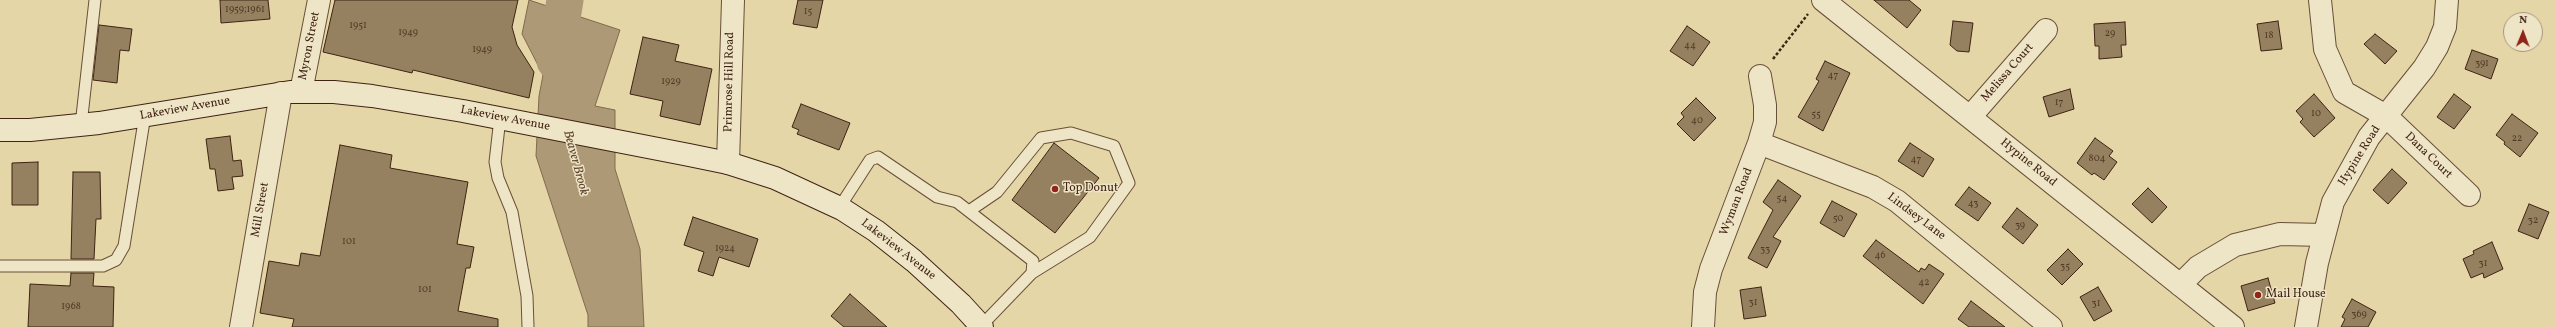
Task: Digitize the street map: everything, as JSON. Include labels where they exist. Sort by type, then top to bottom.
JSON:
[{"type":"street","name":"Myron Street","points":[[291,92],[319,0]]},
{"type":"street","name":"Primrose Hill Road","points":[[728,163],[733,0]]},
{"type":"street","name":"Dana Court","points":[[2320,0],[2325,49],[2344,92],[2386,116],[2469,196]]},
{"type":"street","name":"Hypine Road","points":[[2306,327],[2324,235],[2333,202],[2369,137],[2424,68],[2437,46],[2445,27],[2447,0]]},
{"type":"street","name":"Hypine Road","points":[[1817,5],[1970,117],[2233,327]]},
{"type":"street","name":"Melissa Court","points":[[1970,117],[2046,30]]},
{"type":"street","name":"Wyman Road","points":[[1703,327],[1705,292],[1711,269],[1759,143],[1765,122],[1765,105],[1760,76]]},
{"type":"street","name":"Lakeview Avenue","points":[[0,130],[30,130],[81,125],[291,92],[372,96],[522,122],[728,163],[800,188],[839,208],[876,231],[914,261],[955,298],[981,326]]},
{"type":"street","name":"Mill Street","points":[[241,327],[291,92]]},
{"type":"street","name":"Lindsey Lane","points":[[1759,143],[1874,187],[1897,201],[2051,327]]},
{"type":"street","points":[[2180,285],[2198,267],[2235,245],[2280,234],[2324,235]]},
{"type":"lane","points":[[81,125],[95,0]]},
{"type":"lane","points":[[0,266],[103,266],[116,260],[124,246],[145,115]]},
{"type":"lane","points":[[500,118],[495,162],[498,178],[512,212],[527,296],[528,327]]},
{"type":"lane","points":[[969,211],[997,192],[1041,138],[1071,133],[1114,146],[1129,183],[1090,238],[1032,273],[981,326]]},
{"type":"lane","points":[[839,208],[870,160],[878,157],[937,197],[957,202],[969,211],[1033,261],[1032,273]]},
{"type":"path","points":[[1760,76],[1817,5]]},
{"type":"water","points":[[529,0],[620,30],[595,106],[615,110],[615,169],[640,249],[644,327],[588,327],[588,315],[536,156],[539,96],[543,75],[522,34]]},
{"type":"building","points":[[220,0],[268,0],[270,19],[221,23]]},
{"type":"building","points":[[335,0],[518,0],[512,27],[517,45],[534,72],[529,98],[413,70],[412,73],[323,52]]},
{"type":"building","points":[[798,0],[823,0],[817,28],[793,24]]},
{"type":"building","points":[[1874,0],[1909,0],[1921,10],[1907,28]]},
{"type":"building","points":[[1953,21],[1973,23],[1969,52],[1957,51],[1950,45]]},
{"type":"building","points":[[2278,21],[2282,49],[2261,51],[2257,24]]},
{"type":"building","points":[[2125,22],[2126,45],[2121,45],[2122,57],[2099,59],[2099,46],[2095,46],[2094,24]]},
{"type":"building","points":[[99,25],[132,29],[129,51],[120,50],[117,83],[93,80]]},
{"type":"building","points":[[1687,26],[1710,42],[1693,66],[1670,51]]},
{"type":"building","points":[[2375,34],[2397,51],[2385,64],[2364,44]]},
{"type":"building","points":[[643,37],[679,45],[675,61],[712,69],[700,125],[660,116],[663,101],[630,94]]},
{"type":"building","points":[[2472,50],[2498,59],[2491,79],[2465,69]]},
{"type":"building","points":[[1825,61],[1850,73],[1823,131],[1798,117],[1819,81],[1816,79]]},
{"type":"building","points":[[2070,89],[2074,109],[2049,117],[2043,97]]},
{"type":"building","points":[[2314,94],[2335,118],[2314,137],[2300,122],[2303,119],[2296,111]]},
{"type":"building","points":[[2454,94],[2471,107],[2454,129],[2437,117]]},
{"type":"building","points":[[1696,98],[1716,118],[1694,141],[1677,124],[1684,117],[1681,113]]},
{"type":"building","points":[[801,104],[850,123],[839,150],[797,134],[799,130],[792,127]]},
{"type":"building","points":[[2512,114],[2538,133],[2520,157],[2504,144],[2505,142],[2496,135]]},
{"type":"building","points":[[230,136],[233,161],[241,160],[243,176],[232,177],[234,189],[218,191],[215,169],[210,169],[206,139]]},
{"type":"building","points":[[2095,138],[2113,151],[2109,156],[2117,162],[2104,180],[2094,173],[2092,175],[2077,163]]},
{"type":"building","name":"Top Donut","points":[[1054,143],[1099,178],[1055,233],[1012,200]]},
{"type":"building","points":[[1910,143],[1934,159],[1923,177],[1898,161]]},
{"type":"building","points":[[340,145],[392,155],[390,168],[468,182],[457,244],[474,247],[470,268],[466,268],[458,311],[498,319],[498,327],[292,327],[294,319],[260,313],[269,261],[299,266],[301,253],[320,256]]},
{"type":"building","points":[[38,162],[38,205],[12,205],[12,163]]},
{"type":"building","points":[[2392,169],[2407,183],[2388,204],[2373,190]]},
{"type":"building","points":[[73,172],[100,172],[101,219],[96,219],[94,259],[71,259]]},
{"type":"building","points":[[1778,180],[1801,196],[1773,237],[1781,241],[1767,268],[1748,258],[1773,210],[1763,202]]},
{"type":"building","points":[[1969,187],[1991,203],[1978,221],[1955,205]]},
{"type":"building","points":[[2148,188],[2167,207],[2152,223],[2132,204]]},
{"type":"building","points":[[1832,201],[1857,214],[1844,237],[1820,223]]},
{"type":"building","points":[[2529,204],[2549,212],[2538,239],[2518,231]]},
{"type":"building","points":[[2017,208],[2038,225],[2023,244],[2002,227]]},
{"type":"building","points":[[693,217],[758,239],[749,267],[719,257],[713,276],[698,271],[704,252],[684,245]]},
{"type":"building","points":[[1876,240],[1919,272],[1921,268],[1925,270],[1929,264],[1944,274],[1923,304],[1863,256]]},
{"type":"building","points":[[2492,242],[2503,269],[2484,278],[2483,273],[2471,278],[2463,259],[2474,254],[2473,251]]},
{"type":"building","points":[[2068,249],[2083,264],[2062,285],[2047,270]]},
{"type":"building","points":[[71,273],[94,273],[93,286],[114,287],[113,327],[28,327],[30,284],[70,286]]},
{"type":"building","name":"Mail House","points":[[2268,278],[2275,303],[2248,311],[2241,286]]},
{"type":"building","points":[[1761,287],[1766,316],[1744,319],[1740,290]]},
{"type":"building","points":[[2098,287],[2112,311],[2094,321],[2080,297]]},
{"type":"building","points":[[850,294],[887,327],[844,327],[831,316]]},
{"type":"building","points":[[2352,299],[2376,312],[2368,327],[2341,327],[2345,319],[2342,317]]},
{"type":"building","points":[[1971,301],[2005,327],[1969,327],[1958,319]]},
{"type":"waterway","name":"Beaver Brook","points":[[555,61],[565,0]]},
{"type":"place","name":"Top Donut","points":[[1055,189]]},
{"type":"place","name":"Mail House","points":[[2258,295]]}]
